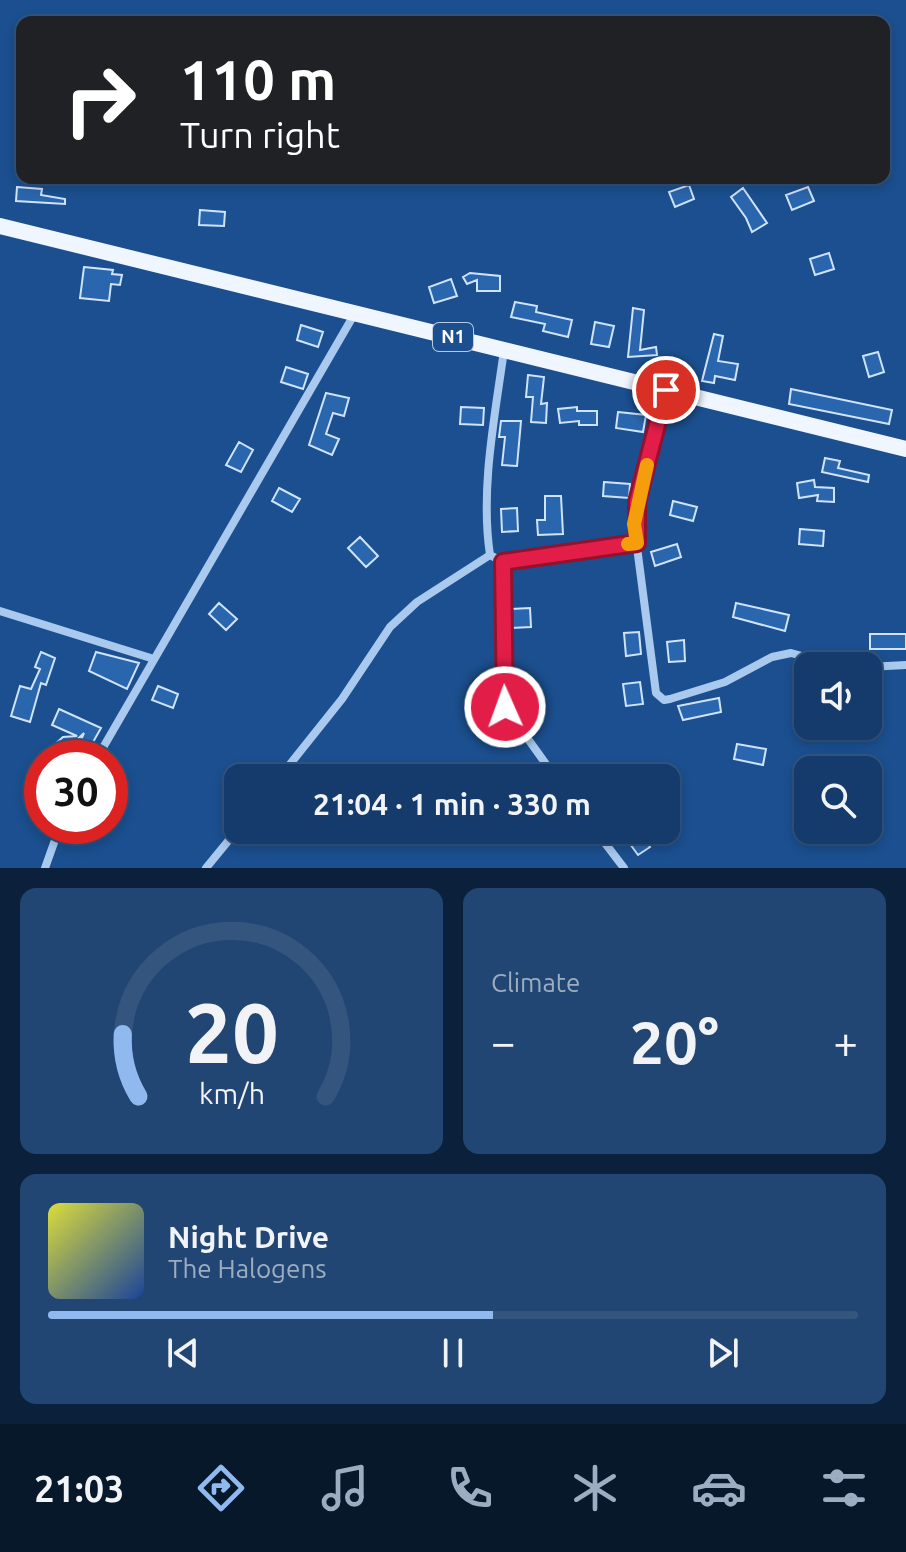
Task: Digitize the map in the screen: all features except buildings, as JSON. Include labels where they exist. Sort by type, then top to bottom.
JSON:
[{"type":"main road","name":"N1","points":[[0,226],[906,449]]},
{"type":"street","points":[[107,740],[355,313]]},
{"type":"street","points":[[490,555],[487,529],[494,425],[504,349]]},
{"type":"street","points":[[666,390],[637,502],[637,543],[659,697],[670,699],[725,682],[772,657],[794,654]]},
{"type":"street","points":[[490,555],[503,562],[637,543]]},
{"type":"street","points":[[290,764],[342,699],[390,627],[417,602],[490,555]]},
{"type":"street","points":[[503,562],[505,707],[546,764]]},
{"type":"street","points":[[0,611],[154,659]]},
{"type":"street","points":[[882,666],[906,665]]},
{"type":"street","points":[[45,868],[54,844]]},
{"type":"street","points":[[206,868],[226,844]]},
{"type":"street","points":[[606,844],[624,868]]},
{"type":"slow traffic","points":[[628,544],[637,543],[634,524],[647,465]]},
{"type":"route","points":[[505,707],[503,562],[637,543],[634,524],[637,502],[666,390]]}]
